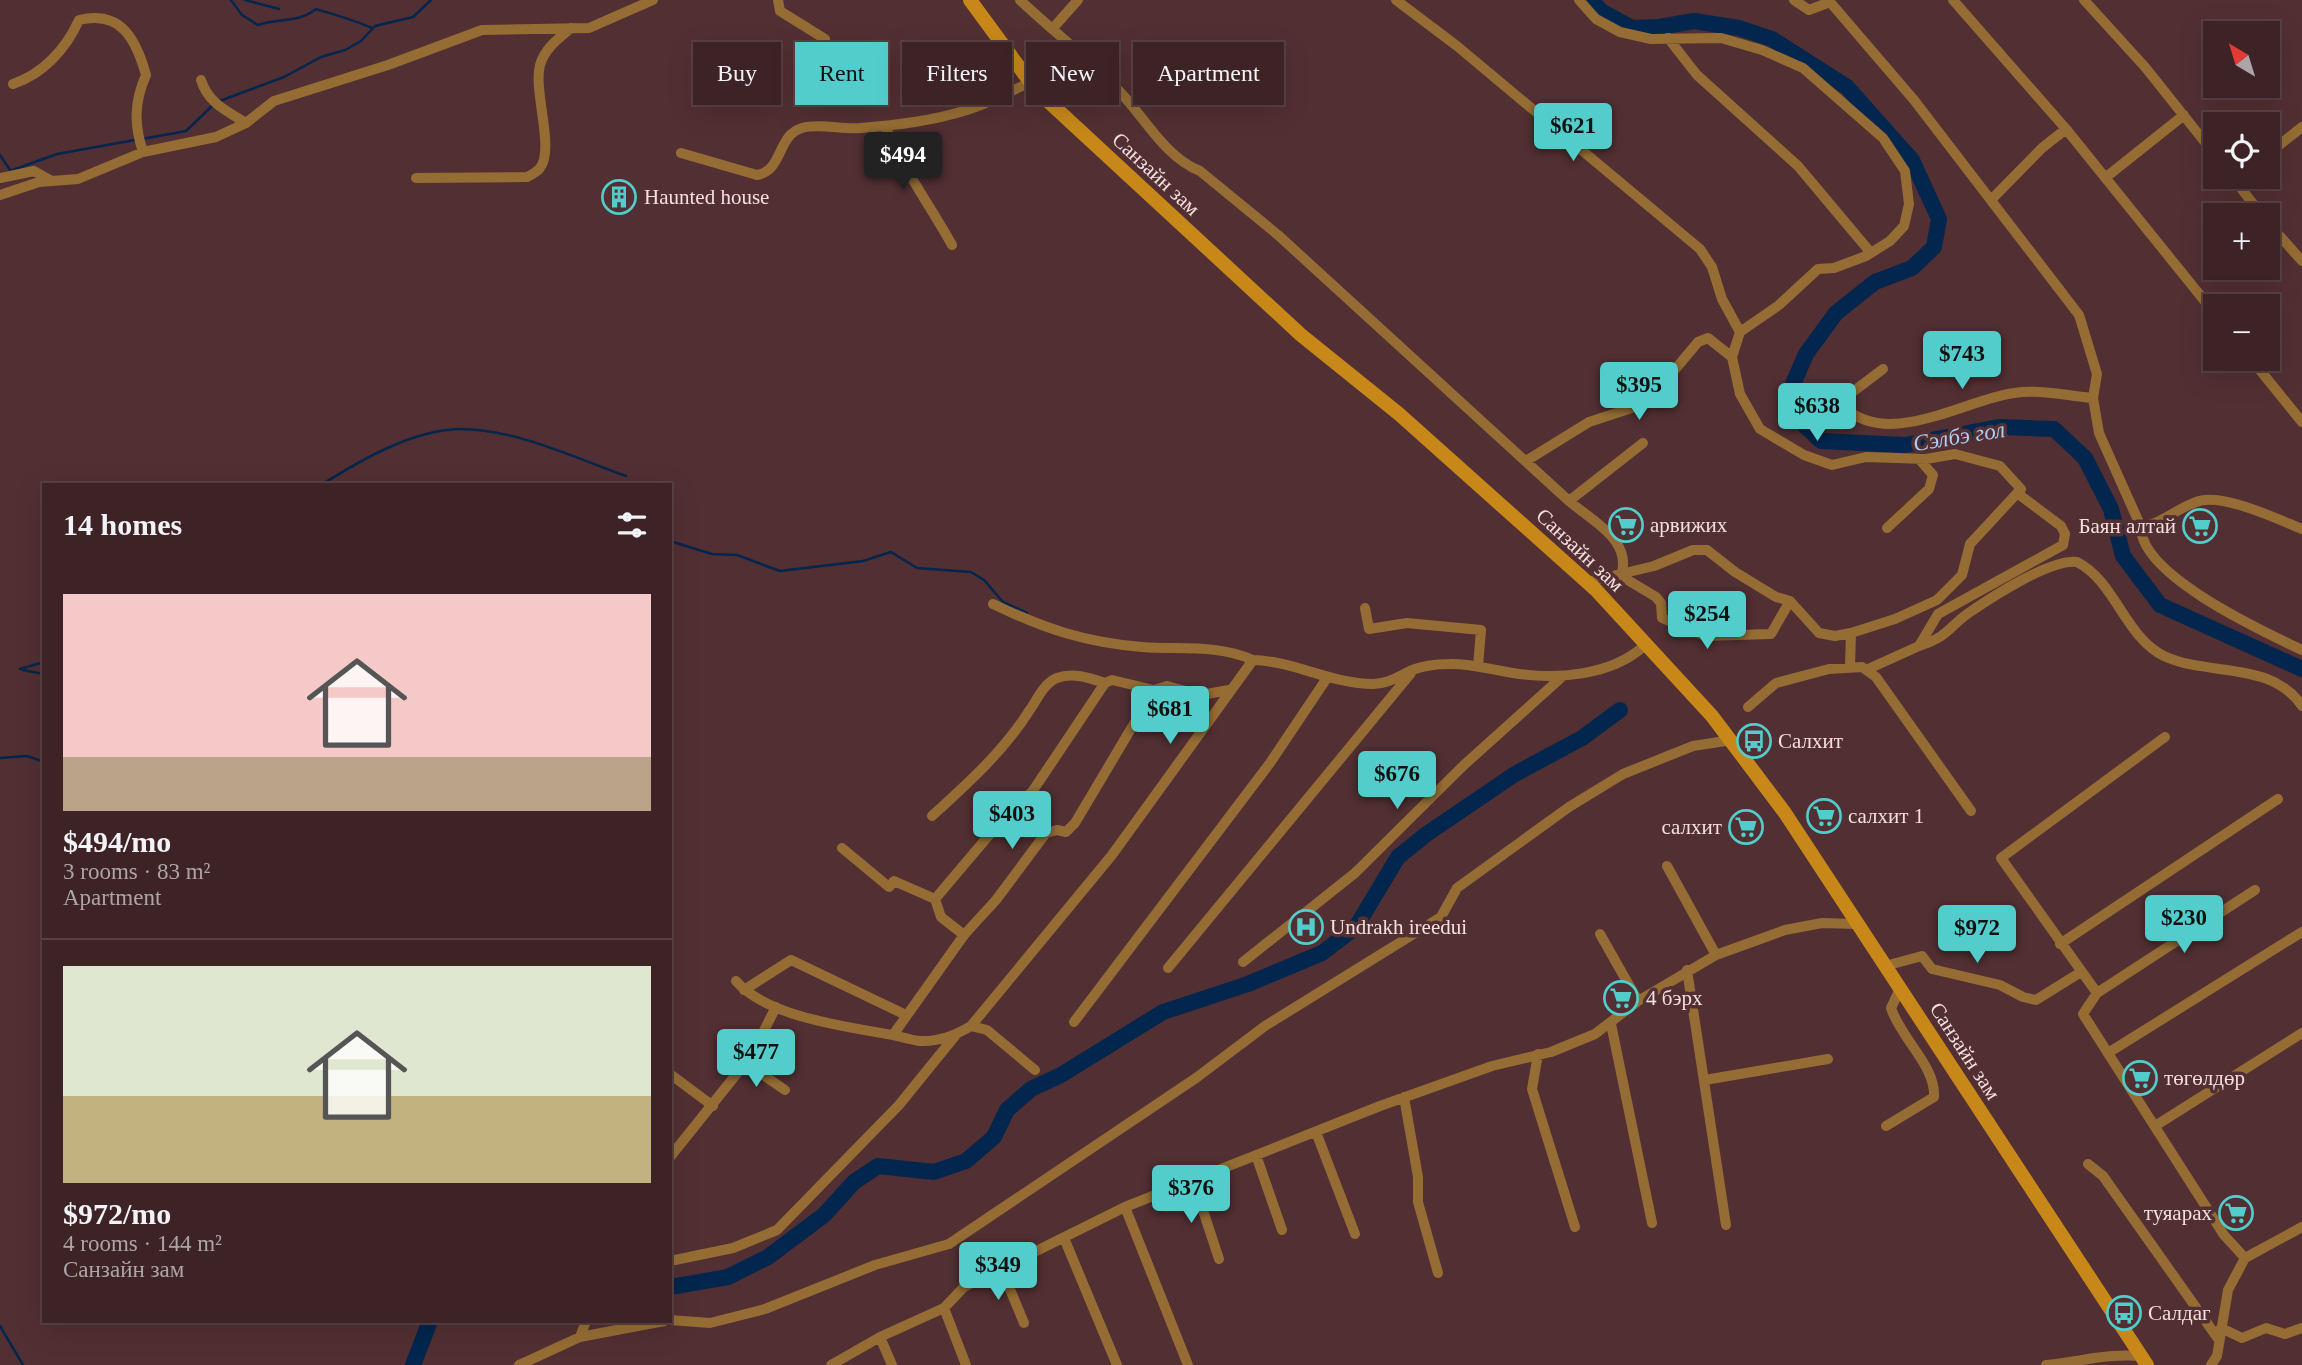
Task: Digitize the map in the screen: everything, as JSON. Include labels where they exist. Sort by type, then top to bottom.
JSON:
[{"type":"main road","name":"Санзайн зам","points":[[970,0],[1026,75]]},
{"type":"main road","name":"Санзайн зам","points":[[1055,105],[1177,223],[1301,335],[1399,414],[1587,582],[1732,740],[1785,813],[2144,1360]]},
{"type":"street","points":[[0,195],[10,189],[52,181],[78,180],[142,152],[216,136],[246,123],[274,101],[388,65],[482,30],[589,28],[653,0]]},
{"type":"street","points":[[778,0],[780,11],[824,39]]},
{"type":"street","points":[[1020,0],[1054,27],[1122,93],[1145,124],[1188,166],[1200,171],[1278,235],[1569,501],[1616,538],[1624,554],[1621,576]]},
{"type":"street","points":[[1054,27],[1078,0]]},
{"type":"street","points":[[1396,0],[1457,46],[1700,249],[1712,267],[1721,299],[1740,332]]},
{"type":"street","points":[[1579,0],[1596,19],[1620,32],[1651,39],[1721,38],[1762,50],[1803,68],[1883,138],[1905,171],[1909,204],[1904,226],[1871,253],[1834,268],[1818,269],[1779,305],[1740,332],[1732,357],[1740,394],[1760,429],[1804,455],[1832,465],[1866,457],[1919,459],[1955,454],[2000,466],[2021,489],[1970,544],[1962,575],[1937,600],[1895,619],[1851,633],[1835,636],[1819,632],[1790,601],[1776,597],[1707,550],[1693,550],[1621,576],[1587,582]]},
{"type":"street","points":[[1794,0],[1809,10],[1830,2],[1914,100],[2079,315],[2096,374],[2093,398],[2099,433],[2141,527],[2141,539],[2145,549],[2205,601],[2302,650]]},
{"type":"street","points":[[1953,0],[2066,129],[2203,299]]},
{"type":"street","points":[[2084,0],[2145,67],[2203,139]]},
{"type":"street","points":[[13,84],[34,77],[67,42],[79,20],[96,16],[124,27],[141,54],[146,75],[138,93],[136,133],[142,152]]},
{"type":"street","points":[[416,178],[527,177],[540,168],[545,158],[539,101],[540,66],[548,48],[571,28]]},
{"type":"street","points":[[1668,38],[1698,75],[1807,176],[1871,253]]},
{"type":"street","points":[[201,80],[205,94],[219,107],[246,123]]},
{"type":"street","points":[[681,153],[757,174],[772,168],[789,134],[804,127],[885,126],[918,122],[969,110],[1026,84]]},
{"type":"street","points":[[2105,178],[2184,115]]},
{"type":"street","points":[[885,126],[895,152],[926,198],[952,245]]},
{"type":"street","points":[[2280,144],[2302,127]]},
{"type":"street","points":[[1991,200],[2042,148],[2066,129]]},
{"type":"street","points":[[0,178],[34,171],[52,181]]},
{"type":"street","points":[[2280,236],[2302,261]]},
{"type":"street","points":[[1526,461],[1589,422],[1647,402],[1698,342],[1707,338],[1714,340],[1732,357]]},
{"type":"street","points":[[1883,369],[1846,397],[1845,408],[1856,417],[1893,425],[2022,391],[2093,398]]},
{"type":"street","points":[[2262,371],[2300,415]]},
{"type":"street","points":[[1569,501],[1643,443]]},
{"type":"street","points":[[1887,528],[1929,489],[1933,475],[1919,459]]},
{"type":"street","points":[[1919,646],[1938,614],[2063,545],[2065,534],[2061,526],[2017,493]]},
{"type":"street","points":[[2141,527],[2164,521],[2206,498],[2231,503],[2302,528]]},
{"type":"street","points":[[1866,670],[1941,638],[1972,610],[2056,564],[2077,562],[2100,581],[2156,651],[2182,662],[2265,678],[2286,688],[2302,706]]},
{"type":"street","points":[[1621,576],[1656,597],[1661,603],[1662,618],[1705,636],[1771,634],[1790,601]]},
{"type":"street","points":[[993,604],[1063,635],[1144,647],[1228,650],[1253,660],[1266,660],[1327,678],[1386,683],[1415,668],[1450,664],[1478,666],[1515,674],[1563,676],[1611,666],[1634,655],[1644,646]]},
{"type":"street","points":[[1365,608],[1369,629],[1407,623],[1481,630],[1478,666]]},
{"type":"street","points":[[1850,667],[1851,633]]},
{"type":"street","points":[[672,1261],[733,1248],[777,1230],[899,1105],[955,1036],[971,1026],[1112,855],[1253,660]]},
{"type":"street","points":[[1748,707],[1776,683],[1829,669],[1850,667],[1866,670],[1876,677],[1971,811]]},
{"type":"street","points":[[1168,968],[1415,668]]},
{"type":"street","points":[[932,816],[978,773],[1053,680],[1077,676],[1105,683]]},
{"type":"street","points":[[1243,962],[1355,873],[1464,765],[1563,676]]},
{"type":"street","points":[[1074,1023],[1270,763],[1327,678]]},
{"type":"street","points":[[935,899],[1012,808],[1032,792],[1105,683],[1112,680],[1154,690],[1167,686],[1201,695],[1229,690]]},
{"type":"street","points":[[893,1035],[964,935],[996,900],[1046,833],[1071,829],[1154,690]]},
{"type":"street","points":[[2097,993],[2001,858],[2165,737]]},
{"type":"street","points":[[672,1320],[710,1323],[754,1312],[875,1265],[949,1244],[1196,1078],[1265,1026],[1441,917],[1457,887],[1569,807],[1623,774],[1693,746],[1732,740]]},
{"type":"street","points":[[2060,944],[2278,799]]},
{"type":"street","points":[[842,848],[889,887],[894,881],[935,899],[941,917],[964,935]]},
{"type":"street","points":[[1667,866],[1716,955]]},
{"type":"street","points":[[2245,1258],[2224,1235],[2083,1014],[2097,993],[2255,890]]},
{"type":"street","points":[[831,1365],[880,1337],[944,1308],[964,1287],[1125,1207],[1404,1097],[1492,1066],[1584,1039],[1611,1024],[1638,1001],[1686,970],[1716,955],[1785,930],[1822,923],[1857,924]]},
{"type":"street","points":[[2108,1053],[2302,932]]},
{"type":"street","points":[[1600,934],[1638,1001]]},
{"type":"street","points":[[1885,966],[1922,956],[1932,969],[2000,985],[2036,1000],[2081,972]]},
{"type":"street","points":[[744,990],[791,960],[906,1015]]},
{"type":"street","points":[[1686,970],[1706,1080],[1726,1225]]},
{"type":"street","points":[[736,981],[744,990],[776,1007],[850,1028],[919,1041],[955,1036]]},
{"type":"street","points":[[1886,1126],[1934,1097],[1935,1082],[1898,1027],[1891,1008],[1899,989]]},
{"type":"street","points":[[672,1155],[746,1063],[776,1007]]},
{"type":"street","points":[[1611,1024],[1652,1223]]},
{"type":"street","points":[[971,1026],[987,1030],[1035,1070]]},
{"type":"street","points":[[2155,1126],[2302,1033]]},
{"type":"street","points":[[1538,1054],[1532,1089],[1575,1227]]},
{"type":"street","points":[[1706,1080],[1828,1059]]},
{"type":"street","points":[[746,1063],[785,1090]]},
{"type":"street","points":[[672,1075],[713,1106]]},
{"type":"street","points":[[1404,1097],[1418,1177],[1419,1202],[1438,1273]]},
{"type":"street","points":[[1316,1132],[1355,1234]]},
{"type":"street","points":[[1256,1156],[1282,1230]]},
{"type":"street","points":[[2088,1164],[2103,1176],[2219,1340]]},
{"type":"street","points":[[1193,1180],[1219,1259]]},
{"type":"street","points":[[1125,1207],[1188,1365]]},
{"type":"street","points":[[2211,1365],[2217,1356],[2228,1290],[2245,1258],[2302,1227]]},
{"type":"street","points":[[1064,1238],[1117,1365]]},
{"type":"street","points":[[1002,1270],[1024,1323]]},
{"type":"street","points":[[944,1308],[966,1365]]},
{"type":"street","points":[[580,1336],[585,1323]]},
{"type":"street","points":[[519,1365],[580,1336],[653,1323]]},
{"type":"street","points":[[2221,1328],[2242,1338],[2266,1328],[2285,1334],[2302,1328]]},
{"type":"street","points":[[880,1337],[891,1365]]},
{"type":"street","points":[[2046,1365],[2085,1362],[2119,1354],[2144,1360]]},
{"type":"waterway","points":[[231,0],[242,15],[258,25],[303,16],[316,9],[372,28]]},
{"type":"waterway","points":[[245,0],[279,9]]},
{"type":"waterway","points":[[217,102],[284,77],[321,57],[345,50],[361,41],[375,26],[413,17],[431,0]]},
{"type":"waterway","name":"Сэлбэ гол","points":[[1591,0],[1601,11],[1632,28],[1694,21],[1739,28],[1772,39],[1847,87],[1912,160],[1939,219],[1934,247],[1912,268],[1875,282],[1836,313],[1806,354],[1793,384],[1792,401],[1802,423],[1821,441],[1905,445],[1999,427],[2054,429],[2085,458],[2111,509],[2123,556],[2160,605],[2302,669]]},
{"type":"waterway","points":[[142,139],[186,131],[212,106]]},
{"type":"waterway","points":[[10,171],[57,154],[135,140]]},
{"type":"waterway","points":[[0,155],[10,170]]},
{"type":"waterway","points":[[324,483],[405,441],[460,429],[481,430],[524,439],[626,476]]},
{"type":"waterway","points":[[672,542],[712,554],[737,555],[780,571],[863,561],[891,552],[917,568],[971,572],[984,580],[1003,602],[1027,613]]},
{"type":"waterway","points":[[20,669],[42,663]]},
{"type":"waterway","points":[[23,670],[42,674]]},
{"type":"waterway","points":[[672,1287],[728,1277],[768,1257],[824,1215],[854,1182],[878,1166],[934,1172],[966,1161],[994,1137],[1007,1110],[1031,1089],[1061,1075],[1163,1012],[1248,984],[1322,953],[1356,927],[1398,857],[1428,833],[1515,774],[1582,738],[1620,710]]},
{"type":"waterway","points":[[0,758],[27,756],[42,761]]},
{"type":"waterway","points":[[413,1365],[429,1323]]},
{"type":"waterway","points":[[0,1326],[23,1365]]},
{"type":"place","name":"Haunted house","points":[[619,197]]},
{"type":"place","name":"арвижих","points":[[1626,525]]},
{"type":"place","name":"Баян алтай","points":[[2200,526]]},
{"type":"place","name":"Салхит","points":[[1754,741]]},
{"type":"place","name":"салхит 1","points":[[1824,816]]},
{"type":"place","name":"салхит","points":[[1746,827]]},
{"type":"place","name":"Undrakh ireedui","points":[[1306,927]]},
{"type":"place","name":"4 бэрх","points":[[1621,998]]},
{"type":"place","name":"төгөлдөр","points":[[2140,1078]]},
{"type":"place","name":"туяарах","points":[[2236,1213]]},
{"type":"place","name":"Салдаг","points":[[2124,1313]]}]
